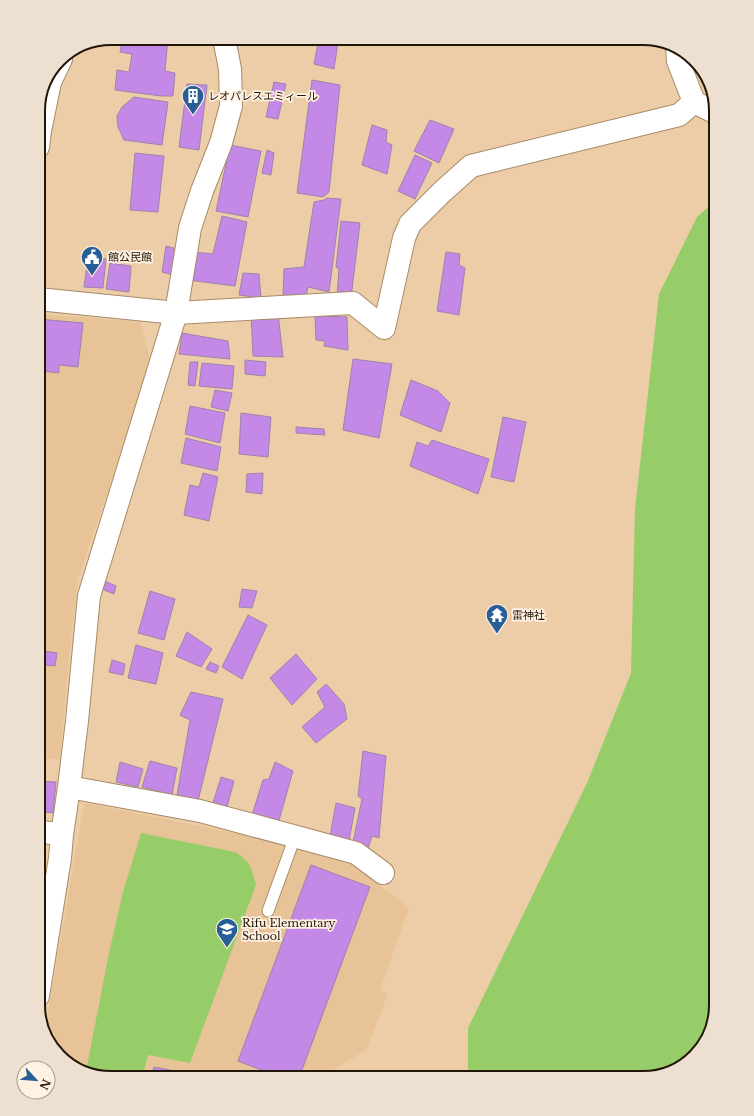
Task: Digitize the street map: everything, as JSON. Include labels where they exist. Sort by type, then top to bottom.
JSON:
[{"type":"street","points":[[45,952],[60,858],[69,787],[88,596],[176,312],[190,228],[202,191],[221,143],[231,106],[230,69],[225,45]]},
{"type":"street","points":[[678,55],[678,61],[694,102],[709,109]]},
{"type":"street","points":[[45,105],[48,91]]},
{"type":"street","points":[[45,300],[176,312],[353,303],[384,328],[404,238],[410,224],[471,166],[679,115],[694,102]]},
{"type":"street","points":[[69,787],[200,811],[297,836],[356,853],[383,872]]},
{"type":"street","points":[[45,832],[62,835]]},
{"type":"lane","points":[[268,911],[292,845],[297,836]]},
{"type":"shaded area","points":[[45,315],[141,322],[151,364],[78,579],[60,760],[45,758]]},
{"type":"shaded area","name":"Rifu Elementary School","points":[[84,803],[275,841],[345,858],[409,908],[380,990],[388,994],[366,1050],[331,1071],[107,1071],[94,1069],[78,1062],[64,1052],[54,1038],[47,1020]]},
{"type":"green space","points":[[709,206],[709,1005],[707,1022],[700,1038],[690,1052],[676,1062],[660,1069],[643,1071],[468,1071],[468,1028],[587,783],[631,673],[635,509],[659,294],[697,217]]},
{"type":"green space","points":[[141,833],[235,852],[250,866],[256,885],[190,1063],[148,1055],[144,1071],[107,1071],[87,1066],[109,953],[123,892]]},
{"type":"building","points":[[121,45],[167,45],[165,71],[175,73],[173,96],[161,96],[115,90],[117,70],[129,72],[132,54],[120,52]]},
{"type":"building","points":[[318,45],[338,45],[334,69],[314,64]]},
{"type":"building","points":[[312,80],[340,85],[329,192],[323,197],[297,193]]},
{"type":"building","points":[[274,82],[286,84],[278,119],[266,117]]},
{"type":"building","name":"レオパレスエミィール","points":[[187,84],[207,85],[199,150],[179,147]]},
{"type":"building","points":[[134,97],[168,102],[162,145],[124,140],[118,127],[117,116],[122,107]]},
{"type":"building","points":[[430,120],[454,129],[439,163],[414,151]]},
{"type":"building","points":[[372,125],[387,130],[386,142],[392,145],[387,174],[362,165]]},
{"type":"building","points":[[230,145],[261,151],[248,217],[216,211]]},
{"type":"building","points":[[267,150],[274,153],[271,175],[262,173]]},
{"type":"building","points":[[135,153],[164,156],[158,212],[130,210]]},
{"type":"building","points":[[415,155],[432,163],[415,199],[398,191]]},
{"type":"building","points":[[327,198],[341,199],[329,292],[308,287],[306,296],[283,297],[284,269],[304,267],[314,202]]},
{"type":"building","points":[[222,216],[247,222],[235,286],[188,280],[194,252],[213,254]]},
{"type":"building","points":[[341,221],[360,223],[351,298],[337,297],[339,269],[336,267]]},
{"type":"building","points":[[166,246],[177,249],[173,275],[162,272]]},
{"type":"building","points":[[446,252],[460,254],[459,265],[465,268],[459,315],[437,311]]},
{"type":"building","points":[[88,258],[106,259],[103,288],[84,287]]},
{"type":"building","points":[[110,263],[131,266],[129,292],[106,289]]},
{"type":"building","points":[[243,273],[259,274],[261,298],[239,295]]},
{"type":"building","points":[[278,313],[283,357],[253,356],[251,314]]},
{"type":"building","points":[[315,316],[347,317],[348,350],[324,346],[325,341],[316,340]]},
{"type":"building","points":[[45,320],[83,323],[78,367],[59,365],[59,373],[45,371]]},
{"type":"building","points":[[182,333],[228,341],[230,359],[179,354]]},
{"type":"building","points":[[353,359],[392,364],[379,438],[343,430]]},
{"type":"building","points":[[245,360],[266,362],[265,376],[245,374]]},
{"type":"building","points":[[190,362],[198,362],[195,386],[188,385]]},
{"type":"building","points":[[202,363],[234,366],[232,389],[199,386]]},
{"type":"building","points":[[411,380],[438,391],[450,403],[441,432],[400,415]]},
{"type":"building","points":[[215,390],[232,393],[228,411],[211,407]]},
{"type":"building","points":[[190,406],[225,413],[220,443],[185,434]]},
{"type":"building","points":[[241,413],[271,417],[268,457],[239,454]]},
{"type":"building","points":[[503,417],[526,422],[514,482],[491,477]]},
{"type":"building","points":[[296,427],[324,429],[325,435],[296,433]]},
{"type":"building","points":[[186,438],[221,447],[217,471],[181,463]]},
{"type":"building","points":[[432,440],[489,459],[478,494],[410,466],[417,442],[428,446]]},
{"type":"building","points":[[203,473],[218,477],[209,521],[184,515],[190,485],[199,487]]},
{"type":"building","points":[[263,473],[262,494],[246,492],[247,474]]},
{"type":"building","points":[[102,580],[116,586],[114,594],[99,588]]},
{"type":"building","points":[[242,589],[257,591],[252,608],[239,607]]},
{"type":"building","points":[[150,591],[175,599],[164,640],[138,633]]},
{"type":"building","points":[[248,615],[267,625],[242,679],[222,667]]},
{"type":"building","points":[[187,632],[212,649],[201,667],[176,656]]},
{"type":"building","points":[[136,645],[163,653],[156,684],[128,678]]},
{"type":"building","points":[[45,651],[57,653],[55,666],[45,665]]},
{"type":"building","points":[[296,654],[317,679],[292,705],[270,678]]},
{"type":"building","points":[[112,660],[125,664],[123,675],[109,672]]},
{"type":"building","points":[[210,662],[219,666],[216,673],[206,669]]},
{"type":"building","points":[[326,684],[344,704],[347,719],[316,743],[302,727],[325,707],[317,692]]},
{"type":"building","points":[[191,692],[223,699],[198,801],[177,795],[190,720],[180,715]]},
{"type":"building","points":[[363,751],[386,756],[379,838],[372,836],[366,855],[352,847],[362,799],[358,796]]},
{"type":"building","points":[[150,761],[177,768],[172,795],[142,787]]},
{"type":"building","points":[[120,762],[143,769],[138,787],[116,782]]},
{"type":"building","points":[[275,762],[293,771],[278,824],[251,818],[263,780],[269,779]]},
{"type":"building","points":[[221,777],[234,781],[227,807],[213,803]]},
{"type":"building","points":[[45,781],[56,782],[53,813],[45,812]]},
{"type":"building","points":[[336,803],[355,808],[349,841],[330,836]]},
{"type":"building","points":[[311,865],[370,887],[302,1071],[264,1071],[238,1061]]},
{"type":"building","points":[[154,1067],[174,1071],[153,1071]]},
{"type":"place","name":"レオパレスエミィール","points":[[193,116]]},
{"type":"place","name":"館公民館","points":[[92,276]]},
{"type":"place","name":"雷神社","points":[[497,634]]},
{"type":"place","name":"Rifu Elementary School","points":[[227,948]]}]
